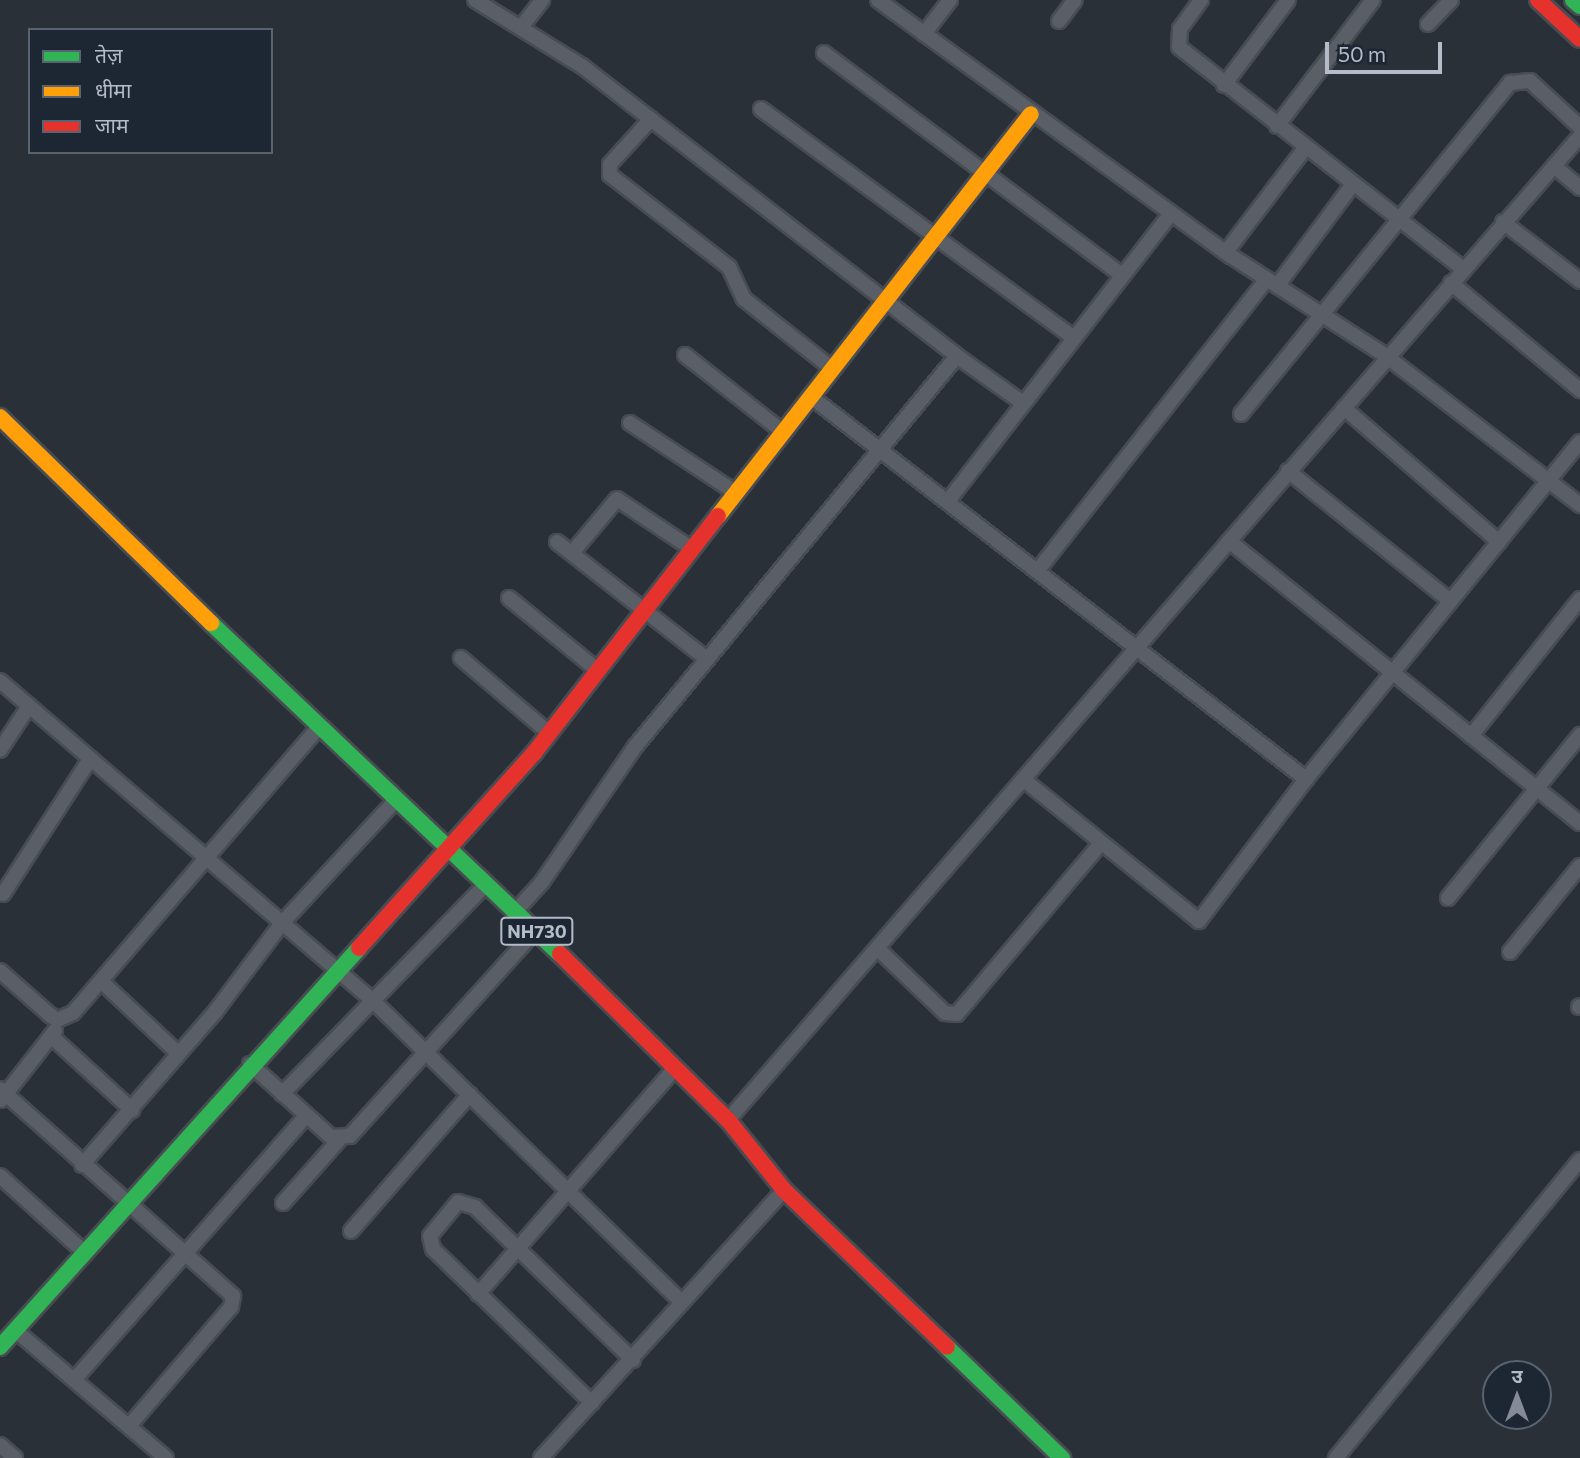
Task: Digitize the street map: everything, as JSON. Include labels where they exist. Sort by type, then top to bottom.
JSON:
[{"type":"main road","points":[[1538,0],[1580,39]]},
{"type":"main road","points":[[1573,0],[1580,6]]},
{"type":"main road","points":[[0,1347],[337,968],[450,853],[549,733],[689,547],[810,396],[830,367],[885,303],[1031,114]]},
{"type":"main road","name":"NH730","points":[[0,417],[483,887],[536,930],[728,1120],[784,1190],[1062,1458]]},
{"type":"street","points":[[475,0],[522,26],[650,118],[885,303],[1023,403]]},
{"type":"street","points":[[522,26],[542,0]]},
{"type":"street","points":[[878,0],[1031,114],[1226,252],[1323,318],[1386,356],[1580,505]]},
{"type":"street","points":[[925,34],[950,0]]},
{"type":"street","points":[[1059,21],[1075,0]]},
{"type":"street","points":[[1201,0],[1180,29],[1178,47],[1224,86],[1462,268]]},
{"type":"street","points":[[1224,86],[1288,0]]},
{"type":"street","points":[[1278,126],[1373,0]]},
{"type":"street","points":[[1428,24],[1451,0]]},
{"type":"street","points":[[824,53],[987,171],[1122,275]]},
{"type":"street","points":[[1241,414],[1323,318],[1398,219],[1516,78],[1530,81],[1580,127]]},
{"type":"street","points":[[761,109],[1073,337]]},
{"type":"street","points":[[650,118],[608,171],[729,267],[744,299],[830,367]]},
{"type":"street","points":[[728,1120],[1137,643],[1229,541],[1462,268],[1580,136]]},
{"type":"street","points":[[1226,252],[1306,147]]},
{"type":"street","points":[[1554,166],[1580,188]]},
{"type":"street","points":[[1038,570],[1353,184]]},
{"type":"street","points":[[948,501],[1171,213]]},
{"type":"street","points":[[1503,222],[1580,282]]},
{"type":"street","points":[[1451,282],[1580,390]]},
{"type":"street","points":[[685,355],[782,431]]},
{"type":"street","points":[[513,914],[707,659],[957,356]]},
{"type":"street","points":[[810,396],[1137,643],[1306,779]]},
{"type":"street","points":[[1344,408],[1499,542]]},
{"type":"street","points":[[631,423],[733,491]]},
{"type":"street","points":[[1023,779],[1199,921],[1306,779],[1396,675],[1450,601],[1580,442]]},
{"type":"street","points":[[1288,471],[1450,601]]},
{"type":"street","points":[[572,553],[617,499],[689,547]]},
{"type":"street","points":[[1229,541],[1580,823]]},
{"type":"street","points":[[557,542],[644,606],[707,659]]},
{"type":"street","points":[[509,598],[596,669]]},
{"type":"street","points":[[1471,736],[1580,599]]},
{"type":"street","points":[[461,658],[549,733]]},
{"type":"street","points":[[0,681],[337,968],[426,1049],[567,1193],[682,1302]]},
{"type":"street","points":[[0,750],[29,706]]},
{"type":"street","points":[[130,1425],[232,1307],[233,1296],[188,1254],[2,1095],[65,1018],[102,982],[320,726]]},
{"type":"street","points":[[1448,898],[1580,735]]},
{"type":"street","points":[[3,894],[90,759]]},
{"type":"street","points":[[82,1165],[179,1055],[282,923],[396,800]]},
{"type":"street","points":[[877,948],[945,1013],[957,1014],[1101,843]]},
{"type":"street","points":[[1510,952],[1580,866]]},
{"type":"street","points":[[282,1094],[371,999],[483,887]]},
{"type":"street","points":[[283,1203],[339,1140],[350,1136],[536,930]]},
{"type":"street","points":[[0,971],[50,1015],[65,1018]]},
{"type":"street","points":[[102,982],[179,1055]]},
{"type":"street","points":[[51,1036],[132,1110]]},
{"type":"street","points":[[250,1064],[306,1116],[339,1140]]},
{"type":"street","points":[[478,1294],[674,1069]]},
{"type":"street","points":[[351,1231],[470,1094]]},
{"type":"street","points":[[74,1380],[188,1254],[306,1116]]},
{"type":"street","points":[[1336,1458],[1580,1160]]},
{"type":"street","points":[[0,1176],[83,1252]]},
{"type":"street","points":[[541,1458],[633,1360],[784,1190]]},
{"type":"street","points":[[592,1403],[478,1294],[429,1242],[458,1202],[470,1202],[633,1360]]},
{"type":"street","points":[[15,1330],[166,1458]]},
{"type":"street","points":[[0,1446],[14,1458]]},
{"type":"traffic: fast","points":[[1573,0],[1580,6]]},
{"type":"traffic: fast","points":[[211,623],[560,954]]},
{"type":"traffic: fast","points":[[0,1347],[359,948]]},
{"type":"traffic: fast","points":[[947,1347],[1062,1458]]},
{"type":"traffic: slow","points":[[718,516],[1031,114]]},
{"type":"traffic: slow","points":[[0,417],[211,623]]},
{"type":"traffic: jam","points":[[1538,0],[1580,39]]},
{"type":"traffic: jam","points":[[359,948],[534,753],[718,516]]},
{"type":"traffic: jam","points":[[560,954],[728,1120],[784,1190],[947,1347]]}]
